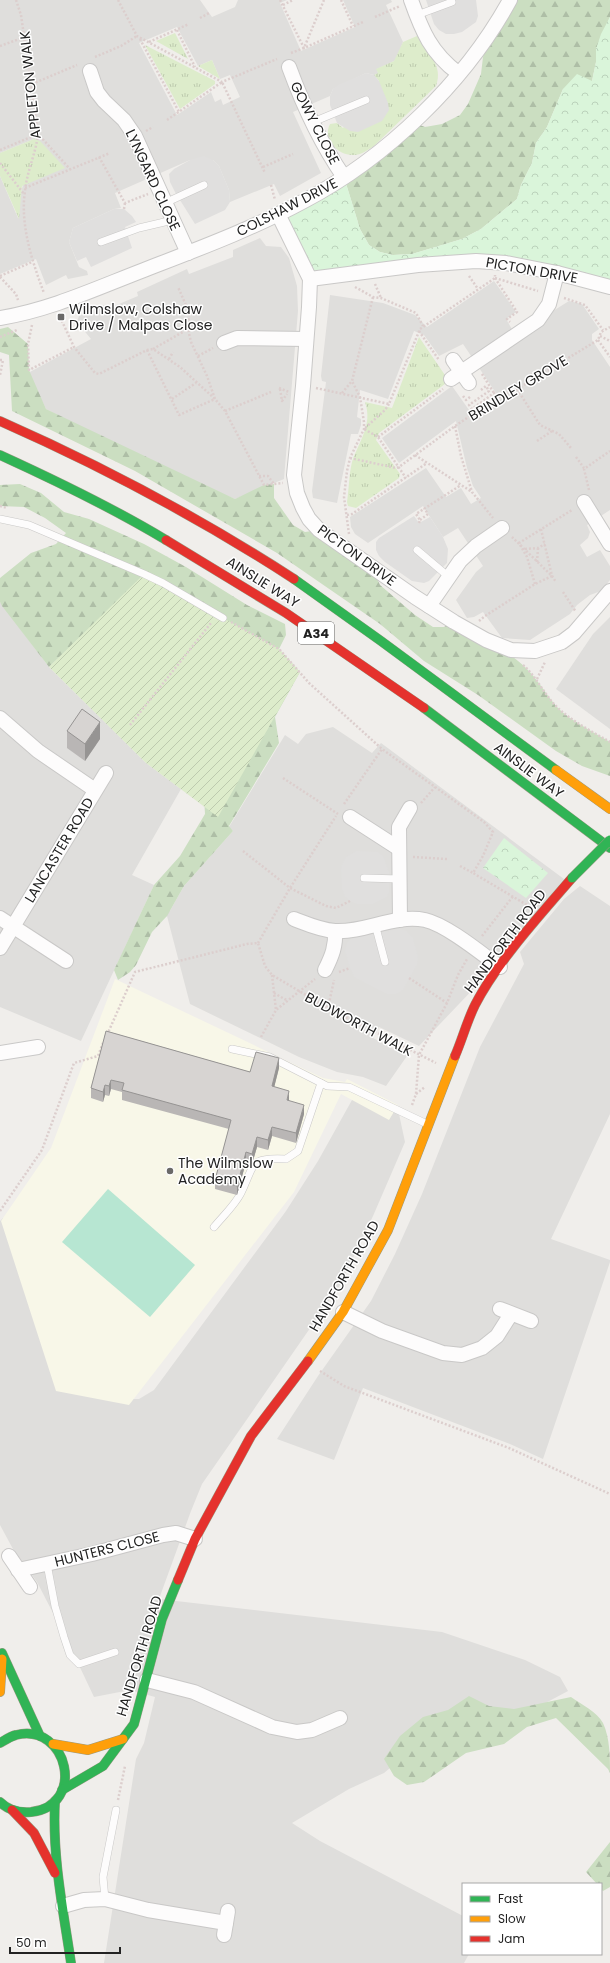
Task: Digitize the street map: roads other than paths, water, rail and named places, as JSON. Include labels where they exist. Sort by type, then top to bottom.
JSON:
[{"type":"main road","name":"AINSLIE WAY","points":[[0,421],[69,451],[137,485],[209,526],[290,577],[413,664],[610,809]]},
{"type":"main road","name":"AINSLIE WAY","points":[[0,455],[61,483],[131,519],[286,613],[399,690],[610,848]]},
{"type":"main road","name":"HANDFORTH ROAD","points":[[62,1790],[104,1766],[134,1724],[147,1680],[162,1619],[194,1539],[251,1436],[308,1362],[342,1312],[388,1230],[475,1005],[500,967],[541,914],[572,878],[610,840]]},
{"type":"main road","points":[[0,1640],[2,1653],[0,1692]]},
{"type":"main road","points":[[2,1653],[40,1736]]},
{"type":"main road","points":[[0,1743],[15,1734],[24,1733],[40,1736],[53,1744],[60,1751],[65,1768],[66,1778],[62,1790],[55,1800],[45,1808],[35,1812],[24,1813],[12,1810]]},
{"type":"main road","name":"HANDFORTH ROAD","points":[[53,1744],[88,1750],[124,1739]]},
{"type":"main road","points":[[55,1800],[53,1822],[56,1846],[56,1876]]},
{"type":"main road","points":[[0,1802],[12,1810],[34,1833],[56,1876],[64,1906],[71,1963]]},
{"type":"street","name":"COLSHAW DRIVE","points":[[0,318],[48,307],[188,253],[278,214],[304,201],[344,177],[389,144],[424,110],[458,73],[489,34],[510,0]]},
{"type":"street","points":[[412,1],[430,45],[446,64],[458,73]]},
{"type":"street","name":"GOWY CLOSE","points":[[286,64],[329,154],[344,177]]},
{"type":"street","name":"LYNGARD CLOSE","points":[[91,74],[97,92],[104,101],[124,120],[136,136],[188,253]]},
{"type":"street","name":"PICTON DRIVE","points":[[278,214],[310,279],[310,307],[294,475],[298,493],[309,519],[319,530],[429,606],[472,633],[511,650],[535,651],[562,642],[574,633],[610,591]]},
{"type":"street","name":"PICTON DRIVE","points":[[310,279],[458,261],[506,263],[557,273],[610,287]]},
{"type":"street","points":[[469,383],[453,374],[517,335],[538,320],[549,304],[557,273]]},
{"type":"street","points":[[224,343],[237,338],[306,339]]},
{"type":"street","points":[[587,506],[610,544]]},
{"type":"street","points":[[429,606],[468,552],[502,528]]},
{"type":"street","points":[[0,718],[38,751],[95,790]]},
{"type":"street","name":"LANCASTER ROAD","points":[[0,948],[106,773]]},
{"type":"street","points":[[400,920],[399,827],[410,808]]},
{"type":"street","points":[[344,816],[399,853]]},
{"type":"street","points":[[0,918],[13,928],[66,961]]},
{"type":"street","points":[[294,919],[318,928],[335,931],[400,920],[425,920],[440,927],[500,967]]},
{"type":"street","points":[[330,972],[332,956],[336,944],[335,931]]},
{"type":"street","points":[[0,1053],[38,1047]]},
{"type":"street","points":[[342,1312],[382,1331],[443,1353],[462,1355],[482,1348],[498,1336],[505,1312],[531,1321]]},
{"type":"street","name":"HUNTERS CLOSE","points":[[18,1570],[92,1554],[163,1535],[176,1533],[194,1539]]},
{"type":"street","points":[[9,1556],[30,1587]]},
{"type":"street","points":[[147,1680],[194,1692],[272,1727],[291,1730],[312,1730],[340,1718]]},
{"type":"street","points":[[64,1906],[84,1900],[105,1899],[148,1910],[226,1923]]},
{"type":"lane","points":[[417,15],[452,2]]},
{"type":"lane","points":[[313,122],[366,100]]},
{"type":"lane","points":[[165,203],[204,185]]},
{"type":"lane","points":[[100,242],[139,228],[173,220]]},
{"type":"lane","points":[[0,519],[29,525],[144,574],[163,583],[220,616]]},
{"type":"lane","points":[[417,550],[449,577]]},
{"type":"lane","points":[[364,878],[400,879]]},
{"type":"lane","points":[[374,924],[385,962]]},
{"type":"lane","points":[[232,1049],[270,1057],[328,1086],[349,1087],[429,1125]]},
{"type":"lane","points":[[214,1227],[241,1194],[248,1173],[256,1162],[265,1158],[286,1159],[298,1151],[321,1083]]},
{"type":"lane","points":[[47,1564],[55,1606],[70,1655],[79,1664],[115,1652]]},
{"type":"lane","points":[[105,1899],[104,1877],[116,1810]]},
{"type":"place","name":"Wilmslow, Colshaw Drive / Malpas Close","points":[[61,317]]},
{"type":"place","name":"The Wilmslow Academy","points":[[170,1171]]}]
